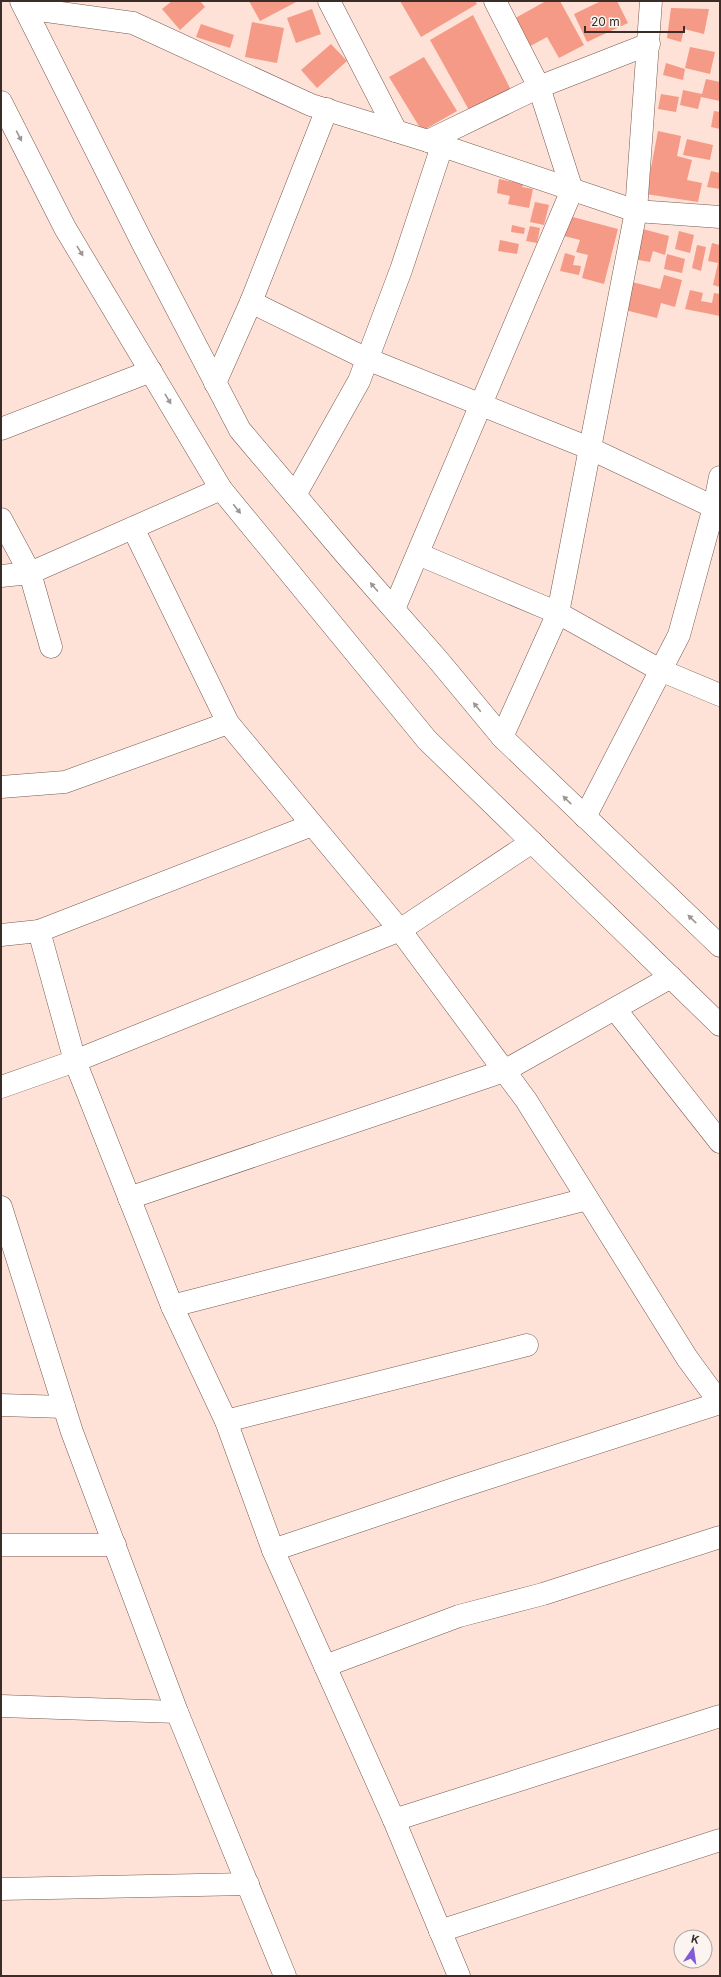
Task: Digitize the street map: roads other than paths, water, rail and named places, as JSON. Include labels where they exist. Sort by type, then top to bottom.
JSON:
[{"type":"street","points":[[329,1],[396,131]]},
{"type":"street","points":[[394,609],[572,190],[539,87],[495,1]]},
{"type":"street","points":[[502,737],[558,613],[636,211],[651,1]]},
{"type":"street","points":[[23,5],[133,23],[311,105],[396,131],[636,211],[720,218]]},
{"type":"street","points":[[23,5],[142,242],[240,430],[502,737],[720,946]]},
{"type":"street","points":[[296,495],[359,381],[401,270],[435,144],[539,87],[649,44]]},
{"type":"street","points":[[1,102],[66,228],[221,489],[427,740],[720,1025]]},
{"type":"street","points":[[215,383],[252,302],[327,109]]},
{"type":"street","points":[[252,302],[368,358],[589,448],[717,508]]},
{"type":"street","points":[[1,429],[151,371]]},
{"type":"street","points":[[585,817],[679,634],[717,508],[720,477]]},
{"type":"street","points":[[1,576],[30,573],[221,489]]},
{"type":"street","points":[[1,519],[30,573],[51,647]]},
{"type":"street","points":[[133,528],[228,723],[400,930],[526,1100],[687,1358],[719,1399],[273,1550]]},
{"type":"street","points":[[418,554],[558,613],[660,670],[720,695]]},
{"type":"street","points":[[1,787],[65,782],[228,723]]},
{"type":"street","points":[[1,935],[38,930],[312,825]]},
{"type":"street","points":[[1,1087],[75,1061],[400,930],[532,842]]},
{"type":"street","points":[[38,930],[75,1061],[172,1306],[226,1421],[273,1550],[394,1820],[459,1976]]},
{"type":"street","points":[[129,1198],[504,1071],[671,977]]},
{"type":"street","points":[[615,1009],[720,1142]]},
{"type":"street","points":[[172,1306],[588,1199]]},
{"type":"street","points":[[1,1207],[72,1432],[177,1712],[285,1976]]},
{"type":"street","points":[[226,1421],[527,1345]]},
{"type":"street","points":[[1,1405],[64,1407]]},
{"type":"street","points":[[324,1666],[459,1616],[542,1594],[720,1537]]},
{"type":"street","points":[[1,1544],[115,1545]]},
{"type":"street","points":[[1,1706],[177,1712]]},
{"type":"street","points":[[394,1820],[720,1716]]},
{"type":"street","points":[[440,1931],[720,1840]]},
{"type":"street","points":[[1,1889],[248,1884]]}]
